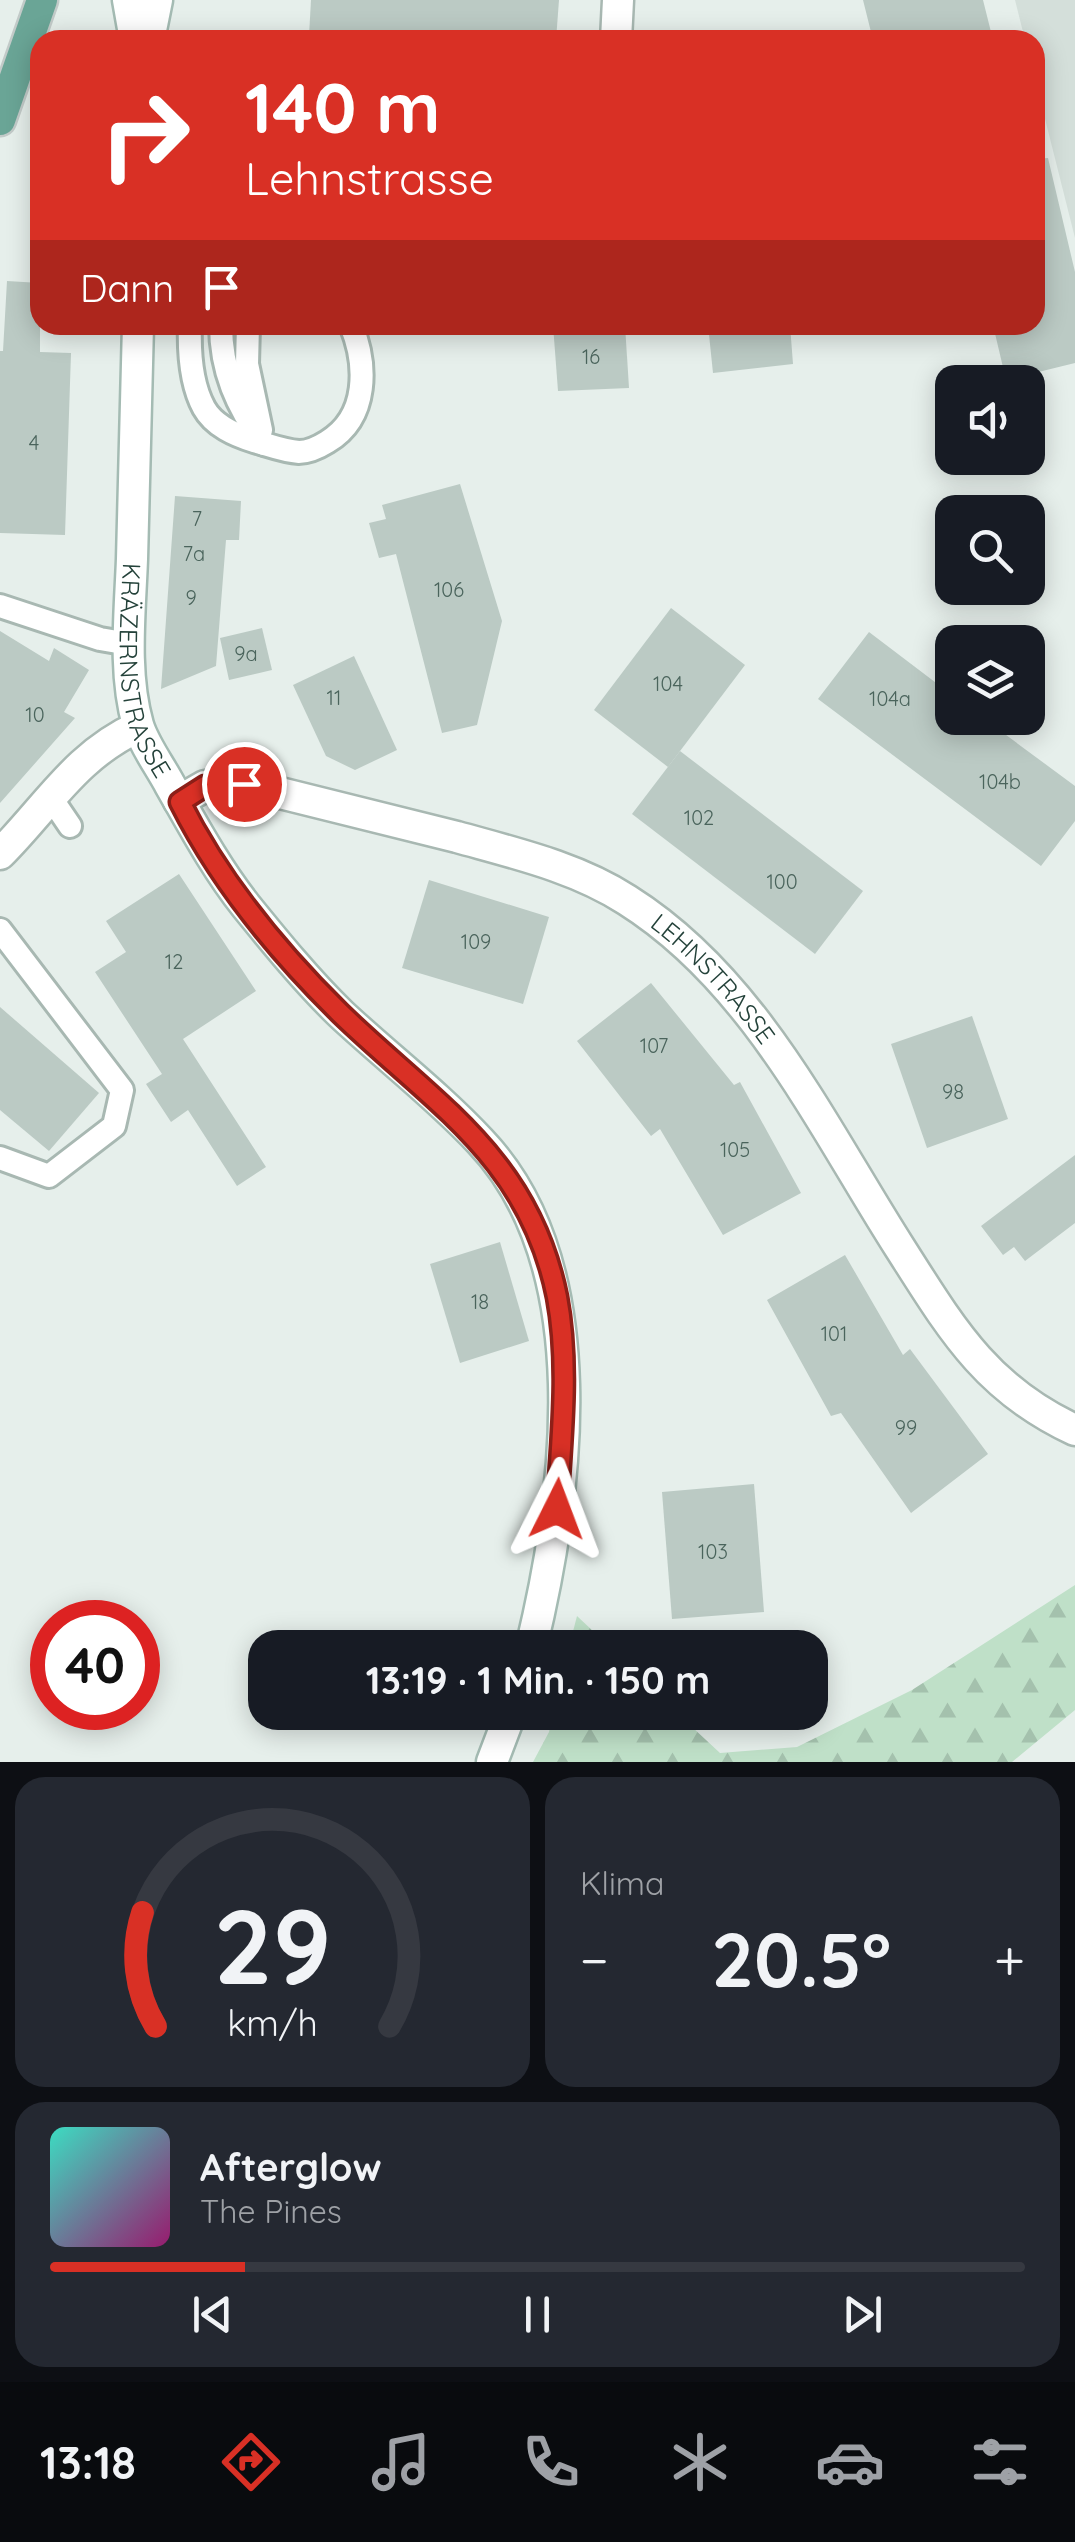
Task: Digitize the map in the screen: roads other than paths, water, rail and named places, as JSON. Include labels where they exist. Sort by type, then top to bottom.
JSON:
[{"type":"main road","points":[[32,30],[42,0]]},
{"type":"main road","points":[[0,120],[30,34]]},
{"type":"street","points":[[128,0],[133,30]]},
{"type":"street","points":[[152,30],[157,0]]},
{"type":"street","points":[[616,30],[618,0]]},
{"type":"street","name":"KRÄZERNSTRASSE","points":[[138,335],[129,644],[138,727],[198,839],[267,932],[340,1012],[483,1144],[509,1179],[532,1219],[557,1298],[563,1374],[557,1509],[535,1630]]},
{"type":"street","points":[[0,854],[81,763],[110,740],[138,727]]},
{"type":"street","name":"LEHNSTRASSE","points":[[180,802],[205,786],[244,784],[527,856],[627,900],[695,953],[761,1028],[958,1336],[990,1375],[1020,1400],[1075,1430]]},
{"type":"street","points":[[492,1762],[504,1730]]},
{"type":"lane","points":[[191,335],[195,384],[206,411],[222,427],[264,444],[302,452],[335,436],[348,424],[362,387],[354,335]]},
{"type":"lane","points":[[221,335],[233,395],[264,444]]},
{"type":"lane","points":[[248,335],[247,364],[264,444]]},
{"type":"lane","points":[[0,606],[100,639],[129,644]]},
{"type":"lane","points":[[51,798],[70,826]]},
{"type":"lane","points":[[0,930],[122,1090],[114,1126],[49,1176],[0,1158]]}]
